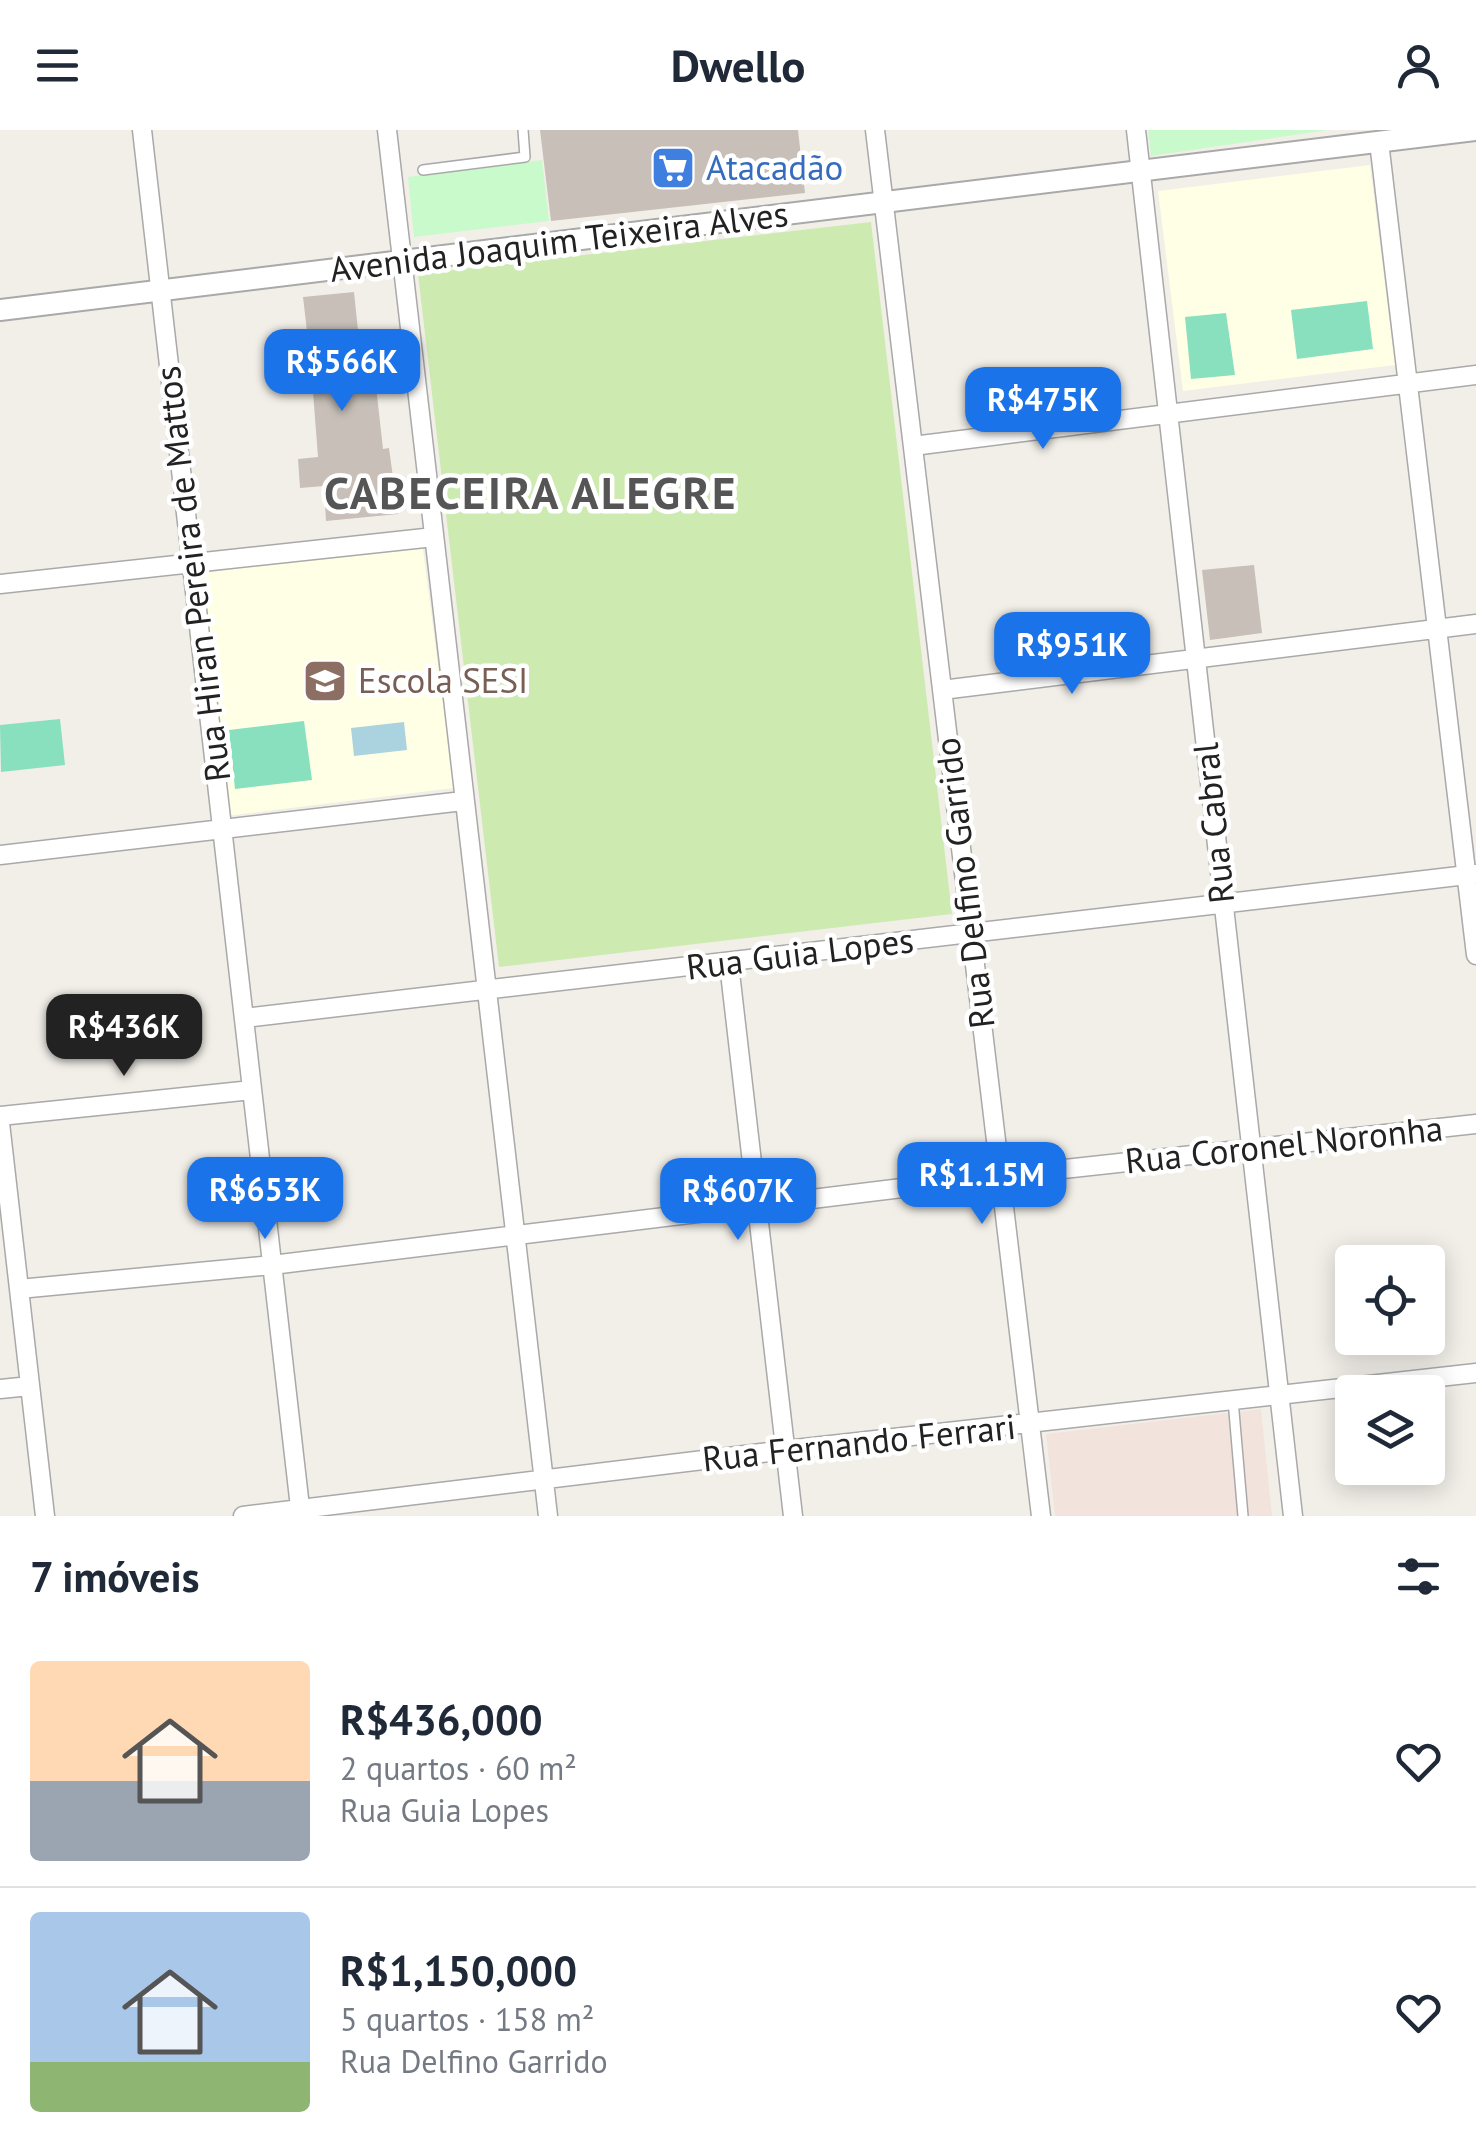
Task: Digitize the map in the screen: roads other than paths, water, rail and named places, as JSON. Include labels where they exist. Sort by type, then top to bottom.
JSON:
[{"type":"street","name":"Rua Hiran Pereira de Mattos","points":[[142,130],[301,1513]]},
{"type":"street","points":[[387,130],[548,1516]]},
{"type":"street","name":"Rua Delfino Garrido","points":[[875,130],[1041,1516]]},
{"type":"street","name":"Rua Cabral","points":[[1136,130],[1293,1516]]},
{"type":"street","name":"Avenida Joaquim Teixeira Alves","points":[[0,310],[1475,130]]},
{"type":"street","points":[[1379,142],[1437,629],[1471,874],[1476,955]]},
{"type":"street","points":[[913,446],[1476,375]]},
{"type":"street","points":[[0,584],[434,536]]},
{"type":"street","points":[[942,690],[1476,624]]},
{"type":"street","points":[[0,856],[463,801]]},
{"type":"street","name":"Rua Guia Lopes","points":[[244,1018],[1471,874]]},
{"type":"street","points":[[729,964],[793,1516]]},
{"type":"street","points":[[0,1116],[252,1090]]},
{"type":"street","points":[[0,1123],[46,1516]]},
{"type":"street","name":"Rua Coronel Noronha","points":[[19,1290],[272,1265],[1000,1176],[1476,1124]]},
{"type":"street","name":"Rua Fernando Ferrari","points":[[243,1516],[301,1513],[786,1450],[1476,1373]]},
{"type":"street","points":[[0,1389],[30,1386]]},
{"type":"lane","points":[[424,170],[526,156],[522,130]]},
{"type":"lane","points":[[1233,1400],[1244,1516]]},
{"type":"water","points":[[404,722],[407,750],[354,756],[351,728]]},
{"type":"place","name":"Atacadão","points":[[673,168]]},
{"type":"place","name":"Escola SESI","points":[[325,681]]},
{"type":"district","name":"CABECEIRA ALEGRE","points":[[531,493]]}]
